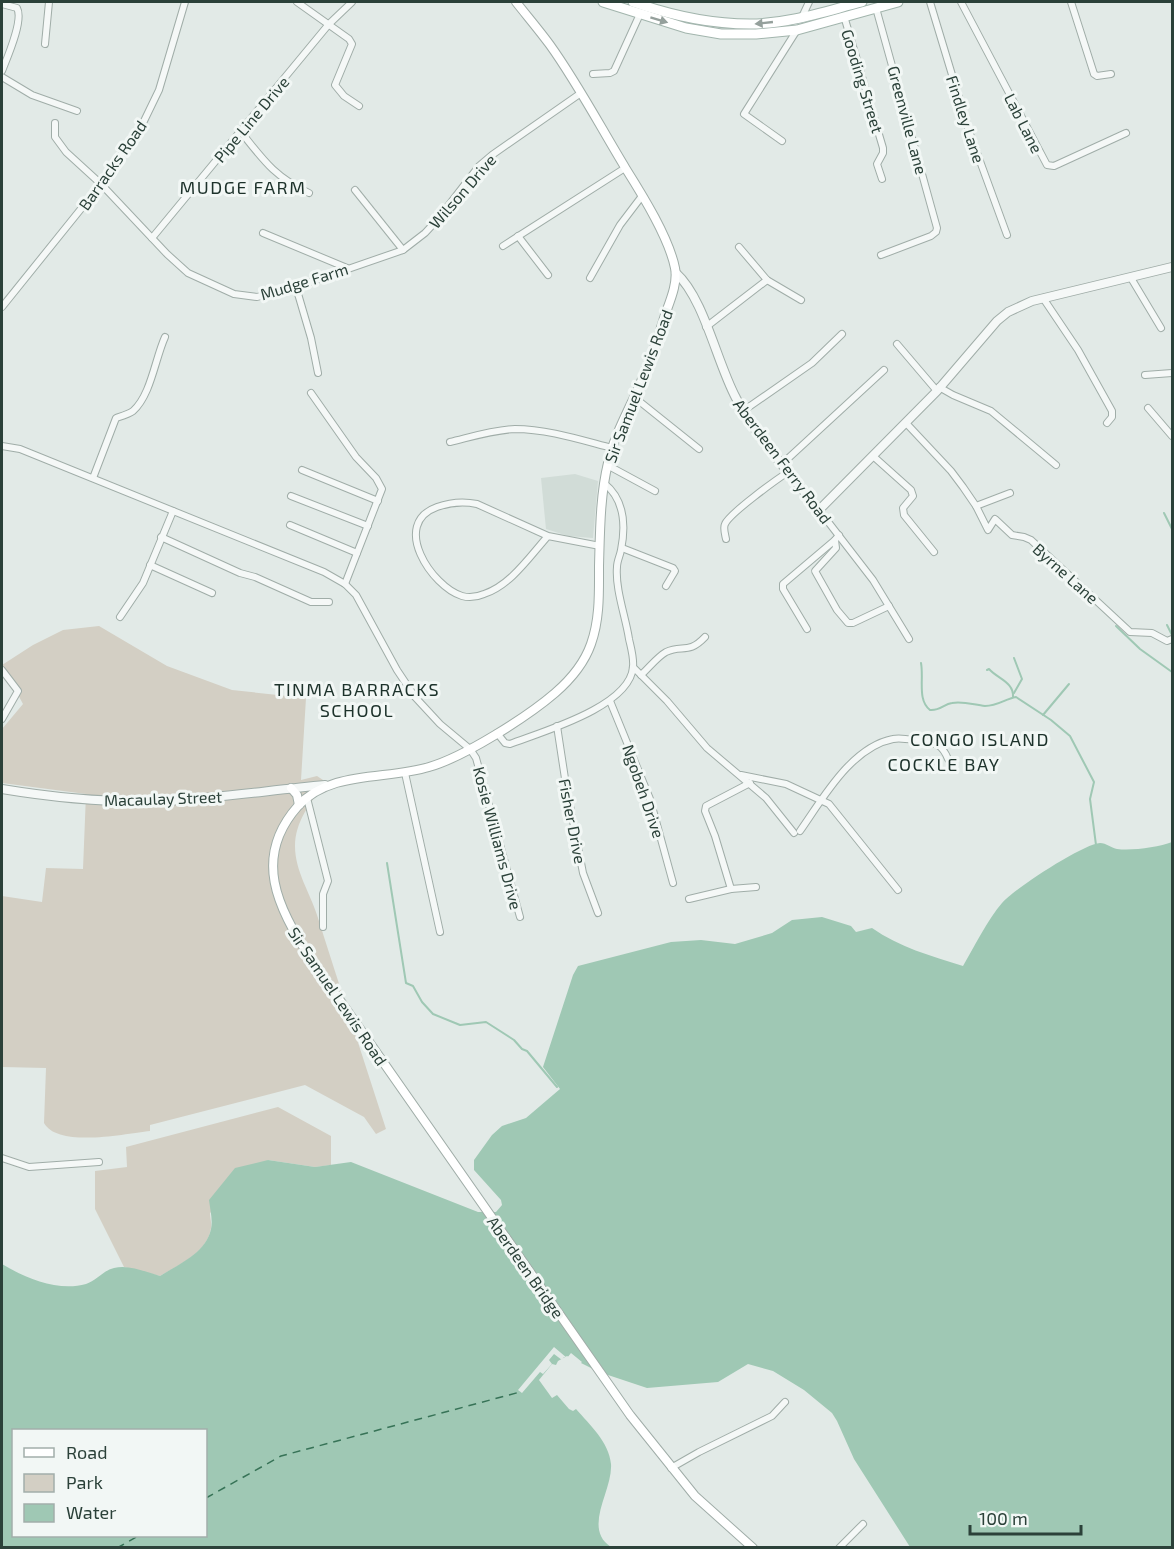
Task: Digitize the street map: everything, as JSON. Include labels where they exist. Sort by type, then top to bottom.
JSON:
[{"type":"main road","points":[[516,2],[549,44],[626,168],[662,233],[676,273]]},
{"type":"main road","points":[[603,2],[686,28],[721,34],[756,34],[797,30],[898,2]]},
{"type":"main road","points":[[633,2],[649,4],[688,18],[751,24],[802,17],[862,2]]},
{"type":"main road","name":"Sir Samuel Lewis Road","points":[[422,1118],[309,956],[288,922],[274,884],[274,850],[278,836],[303,801],[325,785],[405,773],[444,762],[497,733],[556,693],[582,663],[591,645],[597,624],[600,546],[607,465],[612,448],[653,353],[670,302],[676,273]]},
{"type":"main road","points":[[291,788],[303,801]]},
{"type":"main road","name":"Aberdeen Bridge","points":[[422,1118],[630,1415],[671,1468]]},
{"type":"main road","points":[[671,1468],[701,1502],[753,1548]]},
{"type":"street","points":[[45,44],[49,2]]},
{"type":"street","name":"Barracks Road","points":[[2,307],[101,184],[144,121],[159,90],[185,2]]},
{"type":"street","points":[[297,2],[349,39],[352,44],[335,85],[344,96],[359,106]]},
{"type":"street","name":"Pipe Line Drive","points":[[152,238],[329,24],[352,2]]},
{"type":"street","points":[[802,17],[809,2]]},
{"type":"street","name":"Findley Lane","points":[[930,2],[969,131],[1007,235]]},
{"type":"street","name":"Lab Lane","points":[[961,2],[1047,165],[1054,166],[1126,133]]},
{"type":"street","points":[[1071,2],[1092,70],[1097,76],[1111,74]]},
{"type":"street","points":[[2,4],[17,8],[19,14],[14,40],[2,70]]},
{"type":"street","name":"Greenville Lane","points":[[876,8],[937,228],[931,236],[881,255]]},
{"type":"street","points":[[593,74],[614,71],[640,14]]},
{"type":"street","name":"Gooding Street","points":[[844,16],[883,148],[877,164],[882,179]]},
{"type":"street","points":[[782,141],[744,114],[797,30]]},
{"type":"street","points":[[2,76],[33,95],[77,111]]},
{"type":"street","name":"Wilson Drive","points":[[403,250],[431,226],[479,166],[581,93]]},
{"type":"street","name":"Mudge Farm","points":[[55,123],[55,137],[66,152],[101,184],[188,273],[234,294],[257,297],[403,250]]},
{"type":"street","points":[[241,132],[275,172],[294,186],[309,193]]},
{"type":"street","points":[[503,246],[626,168]]},
{"type":"street","points":[[355,190],[403,250]]},
{"type":"street","points":[[590,278],[620,225],[642,196]]},
{"type":"street","points":[[263,233],[348,269]]},
{"type":"street","points":[[518,236],[548,275]]},
{"type":"street","points":[[739,246],[767,280],[801,300]]},
{"type":"street","points":[[819,510],[906,423],[1008,312],[1020,305],[1042,298],[1172,269]]},
{"type":"street","name":"Aberdeen Ferry Road","points":[[676,273],[689,288],[730,387],[743,411],[837,537],[873,580],[909,639]]},
{"type":"street","points":[[1131,278],[1161,328]]},
{"type":"street","points":[[706,327],[767,280]]},
{"type":"street","points":[[296,286],[318,373]]},
{"type":"street","points":[[1042,298],[1078,350],[1112,411],[1112,417],[1107,423]]},
{"type":"street","points":[[743,411],[812,363],[842,334]]},
{"type":"street","points":[[93,478],[116,418],[132,412],[144,398],[165,337]]},
{"type":"street","points":[[897,344],[938,389],[992,411],[1056,465]]},
{"type":"street","points":[[782,464],[884,370]]},
{"type":"street","points":[[1145,375],[1173,373]]},
{"type":"street","points":[[2,446],[20,449],[173,510],[324,572],[345,584],[382,489],[376,478],[356,457],[311,393]]},
{"type":"street","points":[[634,397],[699,449]]},
{"type":"street","points":[[1148,408],[1173,436]]},
{"type":"street","name":"Byrne Lane","points":[[906,423],[951,471],[976,506],[988,530],[995,519],[1012,535],[1031,540],[1130,632],[1152,633],[1167,641],[1173,639]]},
{"type":"street","points":[[450,442],[494,431],[516,429],[559,435],[612,448]]},
{"type":"street","points":[[873,456],[911,490],[913,496],[903,508],[904,515],[934,552]]},
{"type":"street","points":[[607,465],[655,491]]},
{"type":"street","points":[[302,470],[378,501]]},
{"type":"street","points":[[726,539],[724,528],[729,520],[756,495],[788,472]]},
{"type":"street","points":[[497,733],[505,743],[510,744],[557,726],[610,701],[626,683],[633,667],[617,578],[617,567],[622,548],[620,504],[617,496],[604,483]]},
{"type":"street","points":[[976,506],[1010,493]]},
{"type":"street","points":[[291,496],[368,526]]},
{"type":"street","points":[[548,536],[502,584],[485,594],[463,597],[441,583],[428,567],[418,549],[415,529],[417,521],[430,510],[465,501],[477,504],[548,536],[600,546]]},
{"type":"street","points":[[120,617],[143,583],[173,510]]},
{"type":"street","points":[[290,525],[357,553]]},
{"type":"street","points":[[162,537],[310,602],[329,602]]},
{"type":"street","points":[[837,537],[836,548],[815,571],[844,619],[848,623],[853,623],[889,606]]},
{"type":"street","points":[[807,629],[783,589],[783,584],[837,537]]},
{"type":"street","points":[[622,548],[673,568],[675,571],[666,586]]},
{"type":"street","points":[[150,565],[212,593]]},
{"type":"street","name":"Kosie Williams Drive","points":[[345,584],[363,606],[397,670],[416,697],[440,724],[470,749],[476,758],[520,917]]},
{"type":"street","points":[[641,675],[668,651],[691,648],[705,637]]},
{"type":"street","points":[[633,667],[667,701],[707,748],[750,783],[797,832],[821,799],[861,755],[872,748],[894,739],[937,743],[945,750],[948,759]]},
{"type":"street","points":[[2,670],[18,691],[2,719]]},
{"type":"street","name":"Ngobeh Drive","points":[[610,701],[650,799],[673,883]]},
{"type":"street","name":"Fisher Drive","points":[[557,726],[583,873],[598,913]]},
{"type":"street","points":[[405,773],[440,932]]},
{"type":"street","points":[[740,775],[786,784],[829,804],[898,890]]},
{"type":"street","points":[[731,889],[705,811],[706,806],[710,803],[750,783]]},
{"type":"street","name":"Macaulay Street","points":[[2,789],[106,801],[164,801],[325,785]]},
{"type":"street","points":[[303,801],[328,880],[323,894],[323,927]]},
{"type":"street","points":[[689,898],[731,889],[756,887]]},
{"type":"street","points":[[2,1158],[29,1167],[99,1162]]},
{"type":"street","points":[[671,1468],[772,1416],[785,1402]]},
{"type":"street","points":[[839,1548],[863,1524]]},
{"type":"shaded area","points":[[575,474],[598,481],[593,538],[568,536],[546,529],[541,478]]},
{"type":"green space","points":[[99,626],[167,666],[232,690],[306,698],[301,780],[317,776],[323,780],[324,785],[300,821],[296,837],[296,855],[300,873],[317,915],[386,1129],[376,1134],[364,1117],[305,1085],[150,1125],[150,1131],[92,1138],[63,1135],[52,1131],[44,1123],[46,1068],[2,1067],[2,896],[42,902],[46,868],[83,869],[86,794],[2,783],[2,729],[23,704],[2,665],[33,645],[63,630]]},
{"type":"green space","points":[[278,1107],[331,1136],[331,1165],[315,1167],[268,1160],[210,1213],[209,1237],[192,1257],[160,1276],[124,1267],[95,1209],[95,1171],[127,1167],[126,1147]]},
{"type":"water","points":[[1172,842],[1172,1547],[910,1547],[854,1459],[832,1413],[804,1390],[773,1371],[748,1364],[718,1382],[647,1388],[599,1372],[567,1356],[558,1361],[556,1365],[552,1364],[539,1380],[552,1398],[557,1395],[569,1409],[573,1411],[576,1409],[607,1448],[611,1464],[610,1475],[601,1508],[599,1530],[603,1539],[611,1547],[2,1547],[2,1264],[31,1279],[64,1286],[86,1284],[107,1271],[119,1267],[137,1269],[160,1276],[191,1257],[204,1245],[212,1226],[209,1200],[235,1168],[268,1160],[315,1167],[351,1162],[478,1212],[496,1212],[502,1205],[501,1200],[474,1170],[474,1160],[492,1135],[502,1126],[526,1118],[560,1089],[543,1067],[578,966],[671,942],[701,940],[735,944],[772,933],[792,920],[822,917],[851,926],[856,932],[872,928],[904,946],[963,966],[986,925],[1002,903],[1049,868],[1091,845],[1100,843],[1117,849],[1145,848]]},
{"type":"pier","points":[[554,1347],[567,1358],[571,1353],[582,1362],[579,1365],[564,1357],[562,1360],[554,1354],[549,1360],[552,1364],[543,1374],[540,1372],[522,1393],[518,1390]]},
{"type":"waterway","points":[[1164,513],[1172,529]]},
{"type":"waterway","points":[[1167,625],[1172,635]]},
{"type":"waterway","points":[[1116,626],[1140,649],[1172,672]]},
{"type":"waterway","points":[[1014,658],[1022,679],[1014,693]]},
{"type":"waterway","points":[[921,663],[922,695],[930,710],[956,703],[990,706],[1016,697],[1051,720],[1070,736],[1094,782],[1090,799],[1096,845]]},
{"type":"waterway","points":[[987,670],[989,669],[1008,684],[1013,697]]},
{"type":"waterway","points":[[1043,715],[1069,684]]},
{"type":"waterway","points":[[387,863],[406,983],[413,986],[422,1002],[433,1014],[460,1025],[486,1022],[514,1040],[527,1051],[557,1087]]},
{"type":"ferry route","points":[[207,1497],[281,1456],[520,1392]]},
{"type":"ferry route","points":[[117,1548],[136,1537]]},
{"type":"district","name":"MUDGE FARM","points":[[243,187]]},
{"type":"district","name":"TINMA BARRACKS SCHOOL","points":[[357,699]]},
{"type":"district","name":"CONGO ISLAND","points":[[980,739]]},
{"type":"district","name":"COCKLE BAY","points":[[944,764]]}]
